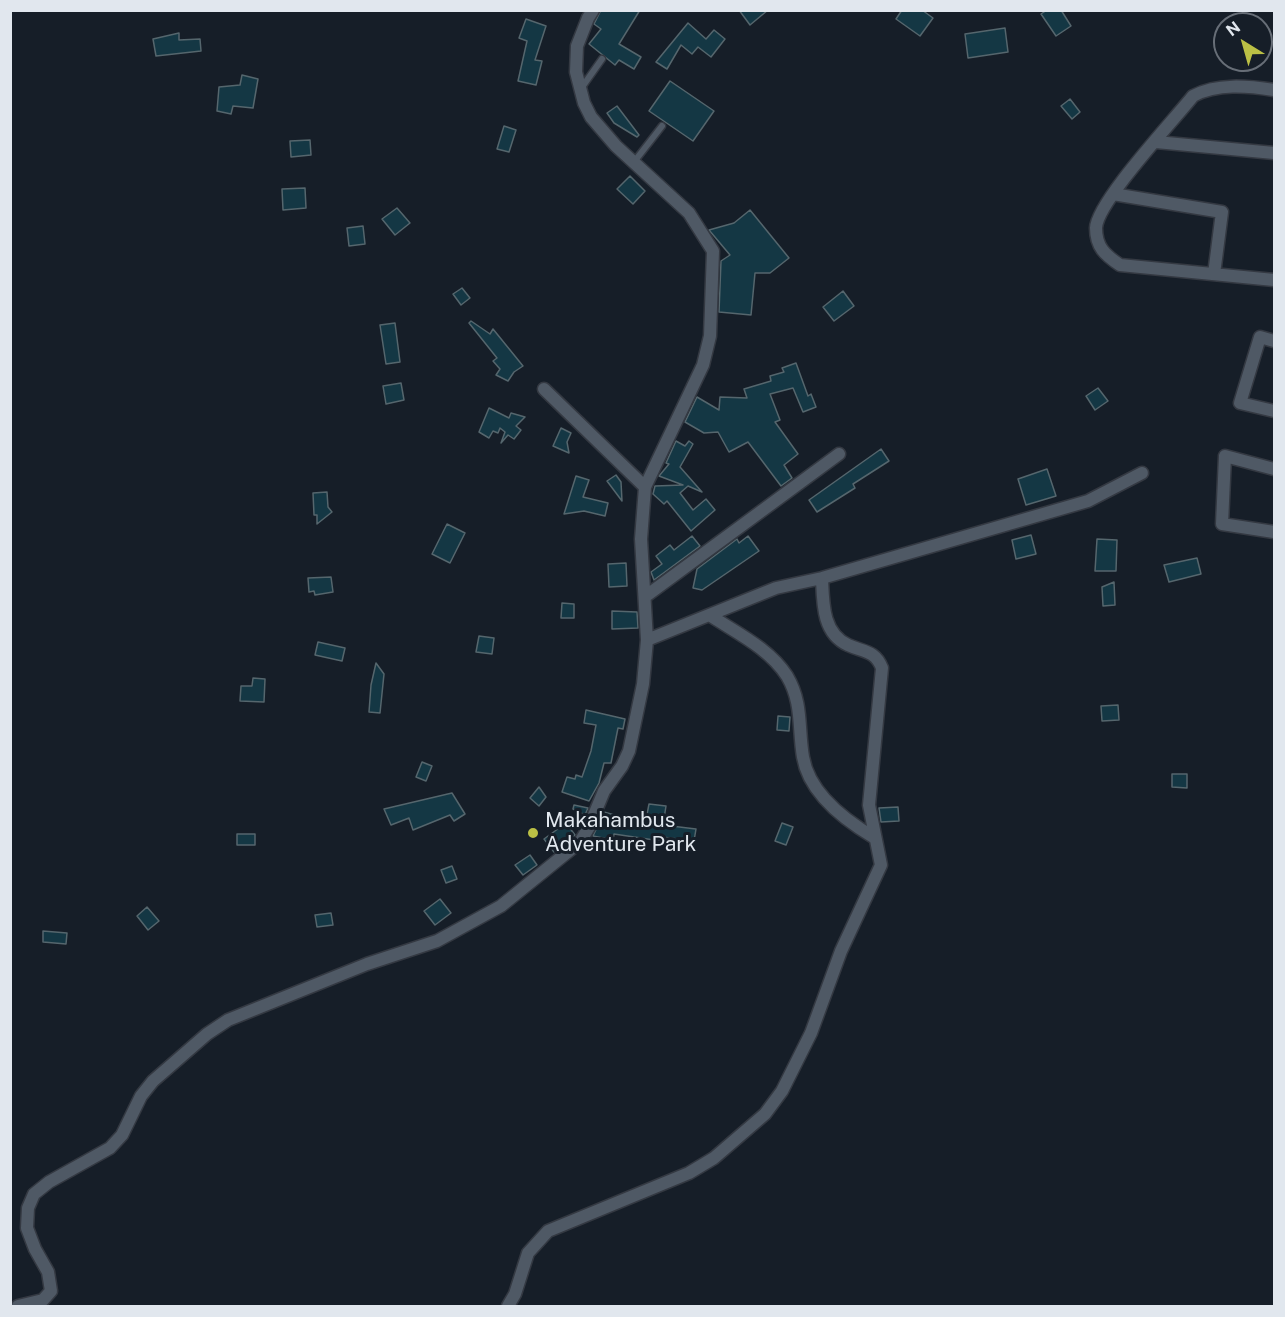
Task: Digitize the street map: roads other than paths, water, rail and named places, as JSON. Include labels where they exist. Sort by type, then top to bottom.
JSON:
[{"type":"street","points":[[18,1306],[43,1300],[51,1291],[48,1272],[34,1249],[27,1228],[28,1208],[34,1194],[49,1182],[110,1148],[122,1135],[141,1096],[153,1081],[187,1050],[228,1020],[367,964],[437,941],[501,906],[580,842],[604,791],[629,751],[643,684],[648,640],[641,539],[645,487],[693,391],[703,365],[710,336],[713,251],[688,213],[616,146],[591,117],[580,90],[576,72],[577,46],[593,10]]},
{"type":"street","points":[[1275,90],[1241,86],[1204,91],[1193,96],[1113,194],[1099,215],[1096,228],[1100,248],[1104,255],[1120,265],[1275,280]]},
{"type":"street","points":[[1156,142],[1275,153]]},
{"type":"street","points":[[1113,194],[1222,212],[1214,274]]},
{"type":"street","points":[[1275,341],[1260,337],[1240,403],[1275,411]]},
{"type":"street","points":[[544,389],[645,487]]},
{"type":"street","points":[[646,596],[839,454]]},
{"type":"street","points":[[1275,469],[1224,456],[1222,524],[1275,532]]},
{"type":"street","points":[[648,640],[776,588],[822,578],[1088,501],[1142,473]]},
{"type":"street","points":[[508,1306],[515,1294],[528,1253],[549,1231],[689,1173],[724,1151],[765,1114],[782,1091],[810,1033],[841,951],[878,873],[880,857],[870,813],[869,785],[882,668],[879,659],[870,652],[848,645],[829,625],[824,612],[822,578]]},
{"type":"street","points":[[711,616],[768,655],[785,674],[795,691],[800,709],[803,758],[815,786],[856,827],[875,838]]},
{"type":"lane","points":[[580,90],[602,60]]},
{"type":"lane","points":[[634,162],[662,126]]},
{"type":"place","name":"Makahambus Adventure Park","points":[[533,833]]}]
